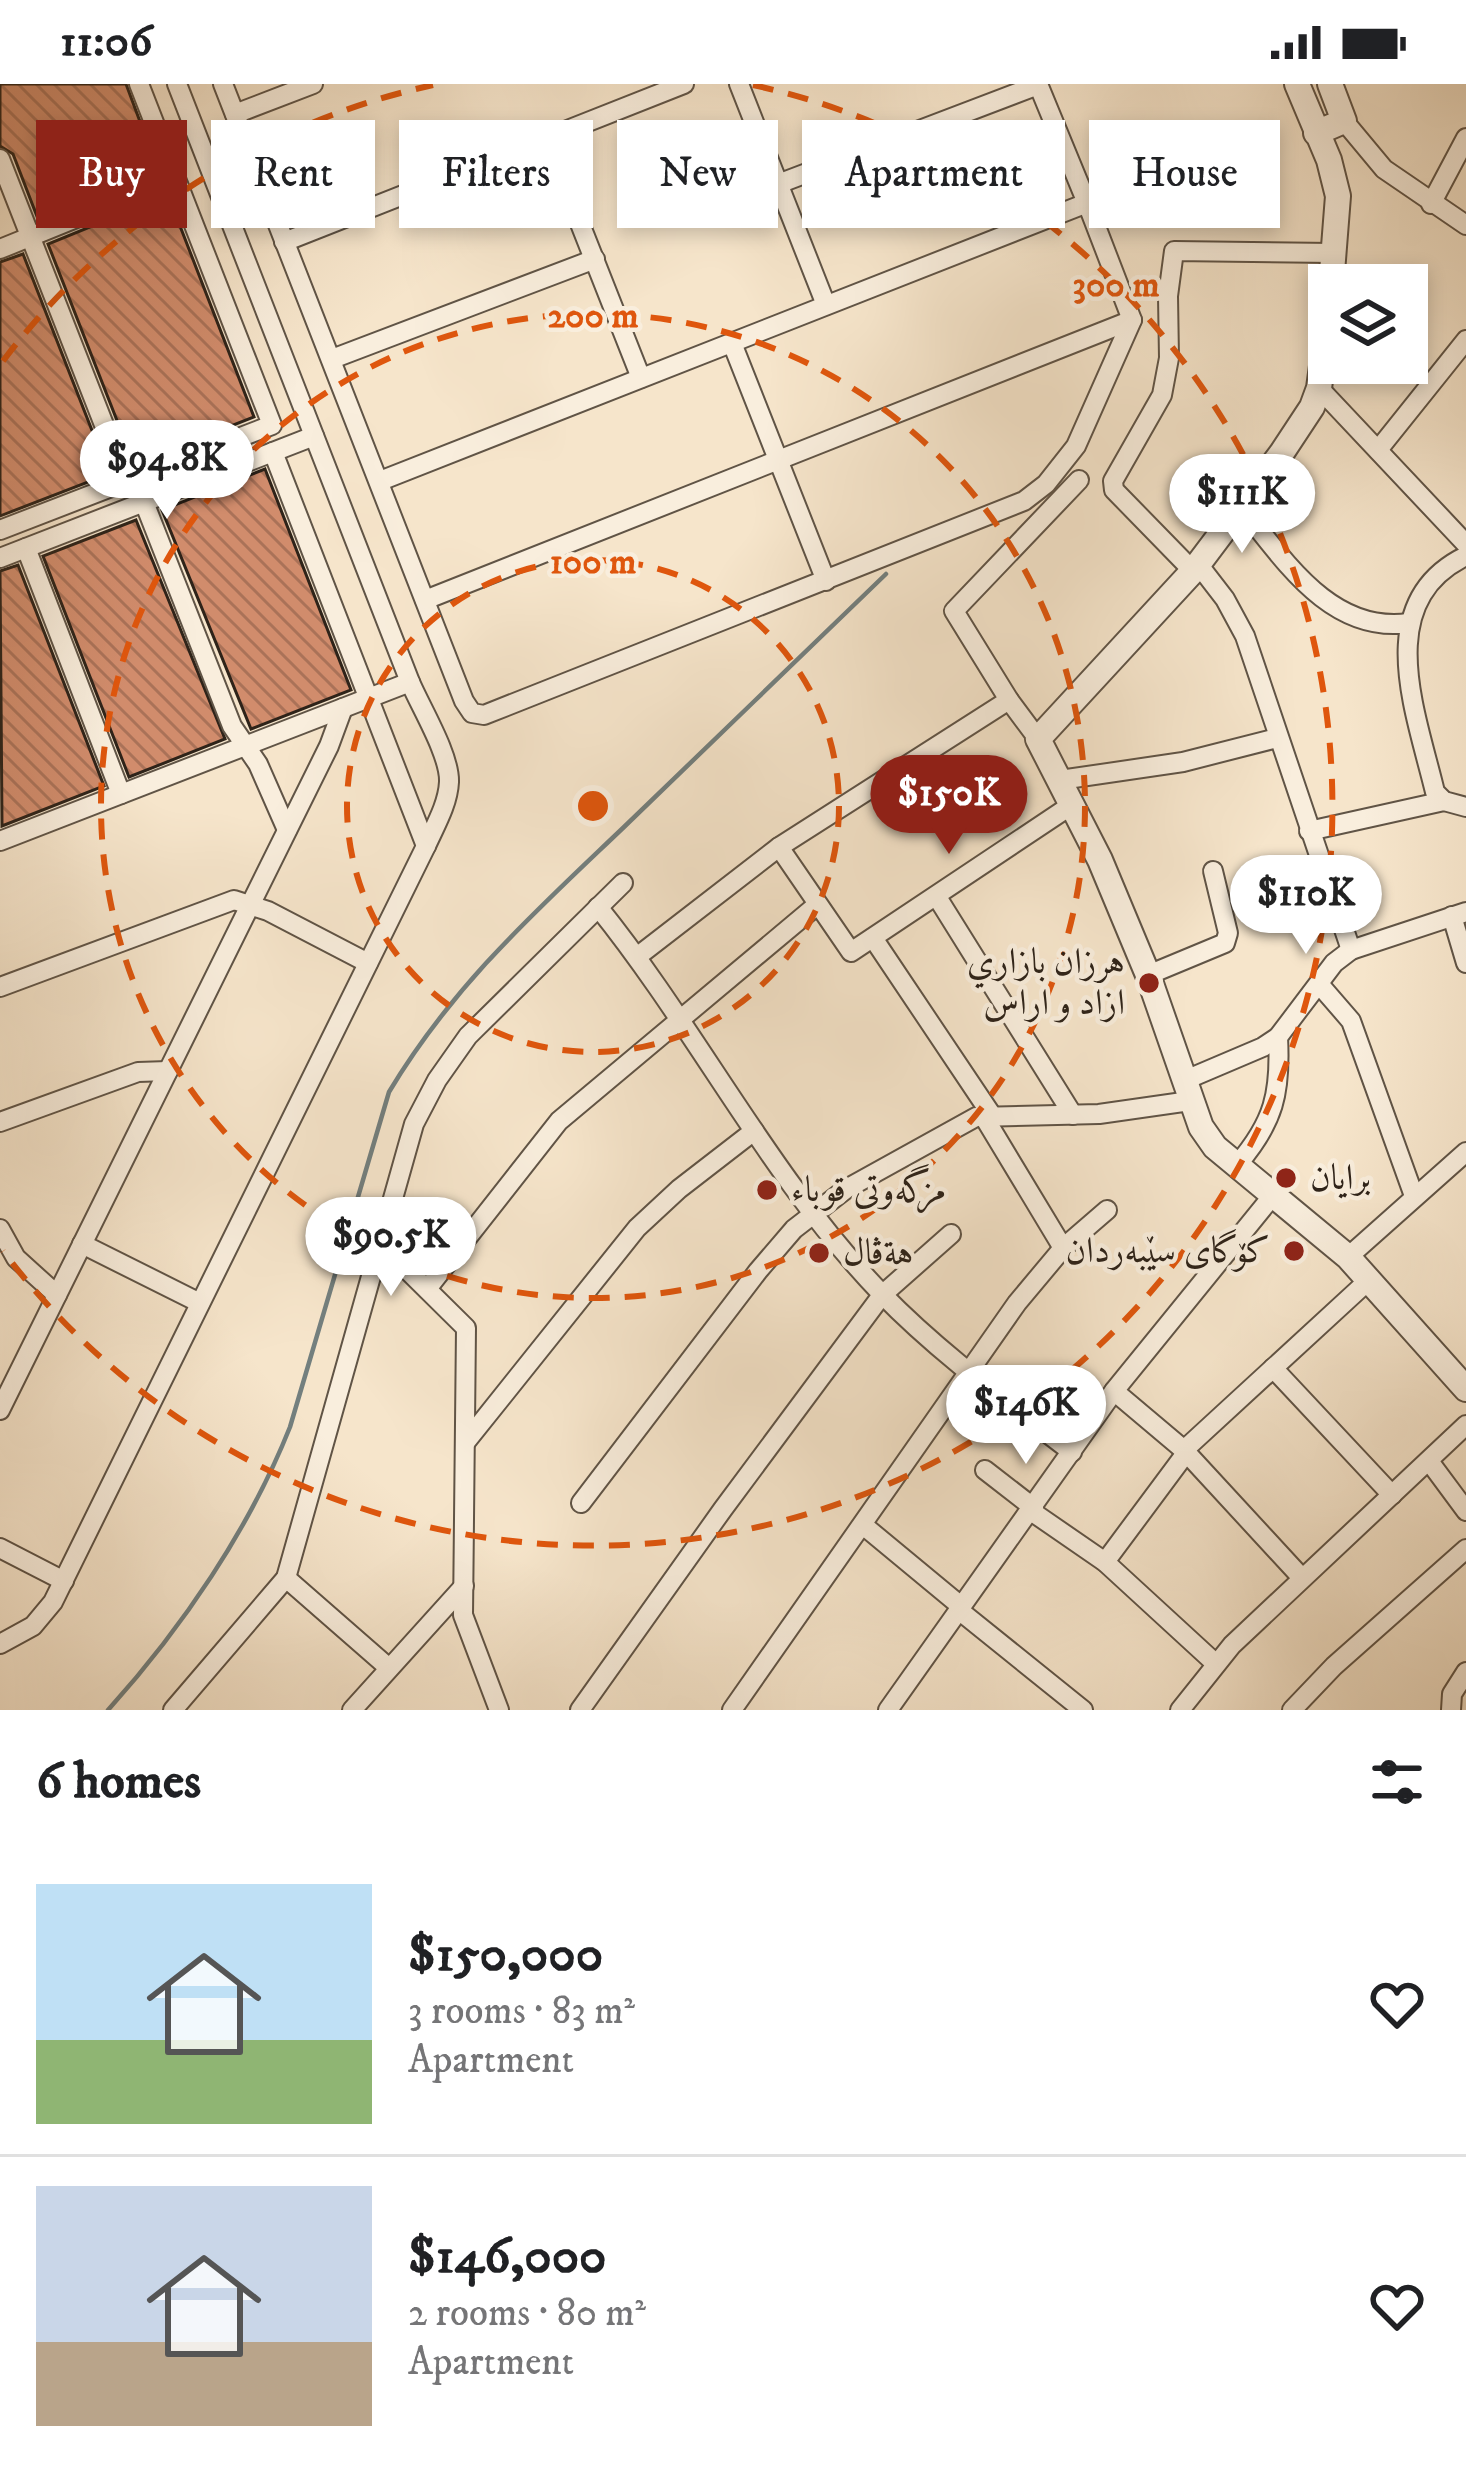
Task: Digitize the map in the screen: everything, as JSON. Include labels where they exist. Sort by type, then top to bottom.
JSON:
[{"type":"street","points":[[139,84],[153,120]]},
{"type":"street","points":[[0,1644],[44,1617],[64,1581],[445,803],[448,767],[410,682],[177,84]]},
{"type":"street","points":[[223,84],[472,713],[484,715],[1024,501],[1046,484],[1076,446],[1132,320],[1038,84],[778,184],[826,305]]},
{"type":"street","points":[[235,114],[313,84]]},
{"type":"street","points":[[585,120],[636,93],[684,84]]},
{"type":"street","points":[[739,84],[753,120]]},
{"type":"street","points":[[1297,84],[1329,160],[1338,196],[1332,264]]},
{"type":"street","points":[[1330,84],[1344,122],[1384,169],[1466,225]]},
{"type":"street","points":[[1316,133],[1344,122]]},
{"type":"street","points":[[1431,204],[1466,138]]},
{"type":"street","points":[[0,159],[126,482]]},
{"type":"street","points":[[284,242],[399,197]]},
{"type":"street","points":[[380,481],[1088,203]]},
{"type":"street","points":[[0,530],[272,425],[187,209]]},
{"type":"street","points":[[0,249],[52,228]]},
{"type":"street","points":[[582,228],[641,377]]},
{"type":"street","points":[[1333,253],[1174,251],[1168,296],[1169,358],[1162,395],[1113,481],[1114,490],[1225,599],[1245,636],[1351,950]]},
{"type":"street","points":[[332,359],[595,259]]},
{"type":"street","points":[[425,600],[1132,320]]},
{"type":"street","points":[[1378,450],[1466,340]]},
{"type":"street","points":[[732,344],[826,580]]},
{"type":"street","points":[[1039,739],[1196,567],[1281,454],[1312,407],[1320,384]]},
{"type":"street","points":[[1319,388],[1466,544]]},
{"type":"street","points":[[0,558],[314,436]]},
{"type":"street","points":[[273,452],[426,846]]},
{"type":"street","points":[[1079,480],[955,607],[955,616],[1039,739],[1072,804],[1148,975],[1201,1127],[1215,1147],[1348,1257],[1466,1389]]},
{"type":"street","points":[[144,502],[232,726],[287,830]]},
{"type":"street","points":[[1241,507],[1305,582],[1338,608],[1368,624],[1409,623]]},
{"type":"street","points":[[26,548],[121,794]]},
{"type":"street","points":[[1444,801],[1435,792],[1405,643],[1409,623],[1434,577],[1466,556]]},
{"type":"street","points":[[0,841],[410,682]]},
{"type":"street","points":[[638,956],[779,847],[1010,700]]},
{"type":"street","points":[[0,1411],[329,746],[343,708]]},
{"type":"street","points":[[1060,780],[1183,762],[1277,738]]},
{"type":"street","points":[[1309,830],[1444,801],[1466,807]]},
{"type":"street","points":[[779,847],[851,952],[1072,804]]},
{"type":"street","points":[[1148,975],[1225,943],[1228,933],[1213,872]]},
{"type":"street","points":[[173,1710],[286,1578],[414,1124],[437,1081],[468,1036],[623,883]]},
{"type":"street","points":[[937,897],[1072,1115]]},
{"type":"street","points":[[0,987],[228,900],[251,904],[368,963]]},
{"type":"street","points":[[427,1289],[559,1121],[817,905]]},
{"type":"street","points":[[598,907],[638,956],[813,1212],[882,1294],[968,1372],[1072,1452]]},
{"type":"street","points":[[581,1503],[726,1310],[813,1212],[894,1161],[976,1117],[1072,1115],[1186,1091],[1278,1037],[1351,950],[1459,914],[1466,964]]},
{"type":"street","points":[[873,938],[989,1117],[1063,1248]]},
{"type":"street","points":[[1319,984],[1351,1022],[1414,1196]]},
{"type":"street","points":[[1237,1165],[1267,1126],[1276,1101],[1278,1037]]},
{"type":"street","points":[[0,1122],[138,1072],[168,1071]]},
{"type":"street","points":[[465,1443],[637,1228],[754,1131]]},
{"type":"street","points":[[1348,1257],[1466,1152]]},
{"type":"street","points":[[888,1710],[1114,1391],[1274,1194]]},
{"type":"street","points":[[732,1710],[1017,1303],[1063,1248],[1106,1210]]},
{"type":"street","points":[[0,1228],[16,1258],[57,1295]]},
{"type":"street","points":[[580,1710],[882,1294],[951,1234]]},
{"type":"street","points":[[379,1242],[466,1328],[463,1615],[499,1710]]},
{"type":"street","points":[[82,1244],[200,1303]]},
{"type":"street","points":[[1105,1562],[1185,1452],[1370,1279]]},
{"type":"street","points":[[1273,1368],[1393,1495]]},
{"type":"street","points":[[1114,1391],[1185,1452],[1303,1578]]},
{"type":"street","points":[[1180,1710],[1215,1663],[1466,1425]]},
{"type":"street","points":[[1429,1461],[1466,1511]]},
{"type":"street","points":[[985,1470],[1105,1562],[1215,1663]]},
{"type":"street","points":[[863,1526],[1083,1710]]},
{"type":"street","points":[[0,1548],[64,1581]]},
{"type":"street","points":[[1292,1710],[1334,1666],[1466,1549]]},
{"type":"street","points":[[286,1578],[389,1668]]},
{"type":"street","points":[[352,1710],[464,1586]]},
{"type":"street","points":[[1451,1710],[1452,1694],[1466,1672]]},
{"type":"building","points":[[0,84],[126,84],[139,120],[36,120],[36,214],[13,154],[0,146]]},
{"type":"building","points":[[87,228],[181,228],[254,417],[134,464],[48,244]]},
{"type":"building","points":[[23,254],[109,474],[0,516],[0,262]]},
{"type":"building","points":[[265,469],[351,690],[251,729],[162,510]]},
{"type":"building","points":[[136,520],[225,739],[129,777],[43,556]]},
{"type":"building","points":[[18,565],[104,786],[2,826],[0,571]]},
{"type":"waterway","points":[[108,1710],[162,1646],[211,1576],[273,1465],[290,1427],[389,1092],[414,1053],[527,920],[886,574]]},
{"type":"place","name":"هرزان بازاري ازاد و اراس","points":[[1149,983]]},
{"type":"place","name":"برايان","points":[[1286,1178]]},
{"type":"place","name":"مزگەوتی قوباء","points":[[767,1190]]},
{"type":"place","name":"کۆگای سێبەردان","points":[[1294,1251]]},
{"type":"place","name":"هةڤال","points":[[819,1253]]}]
